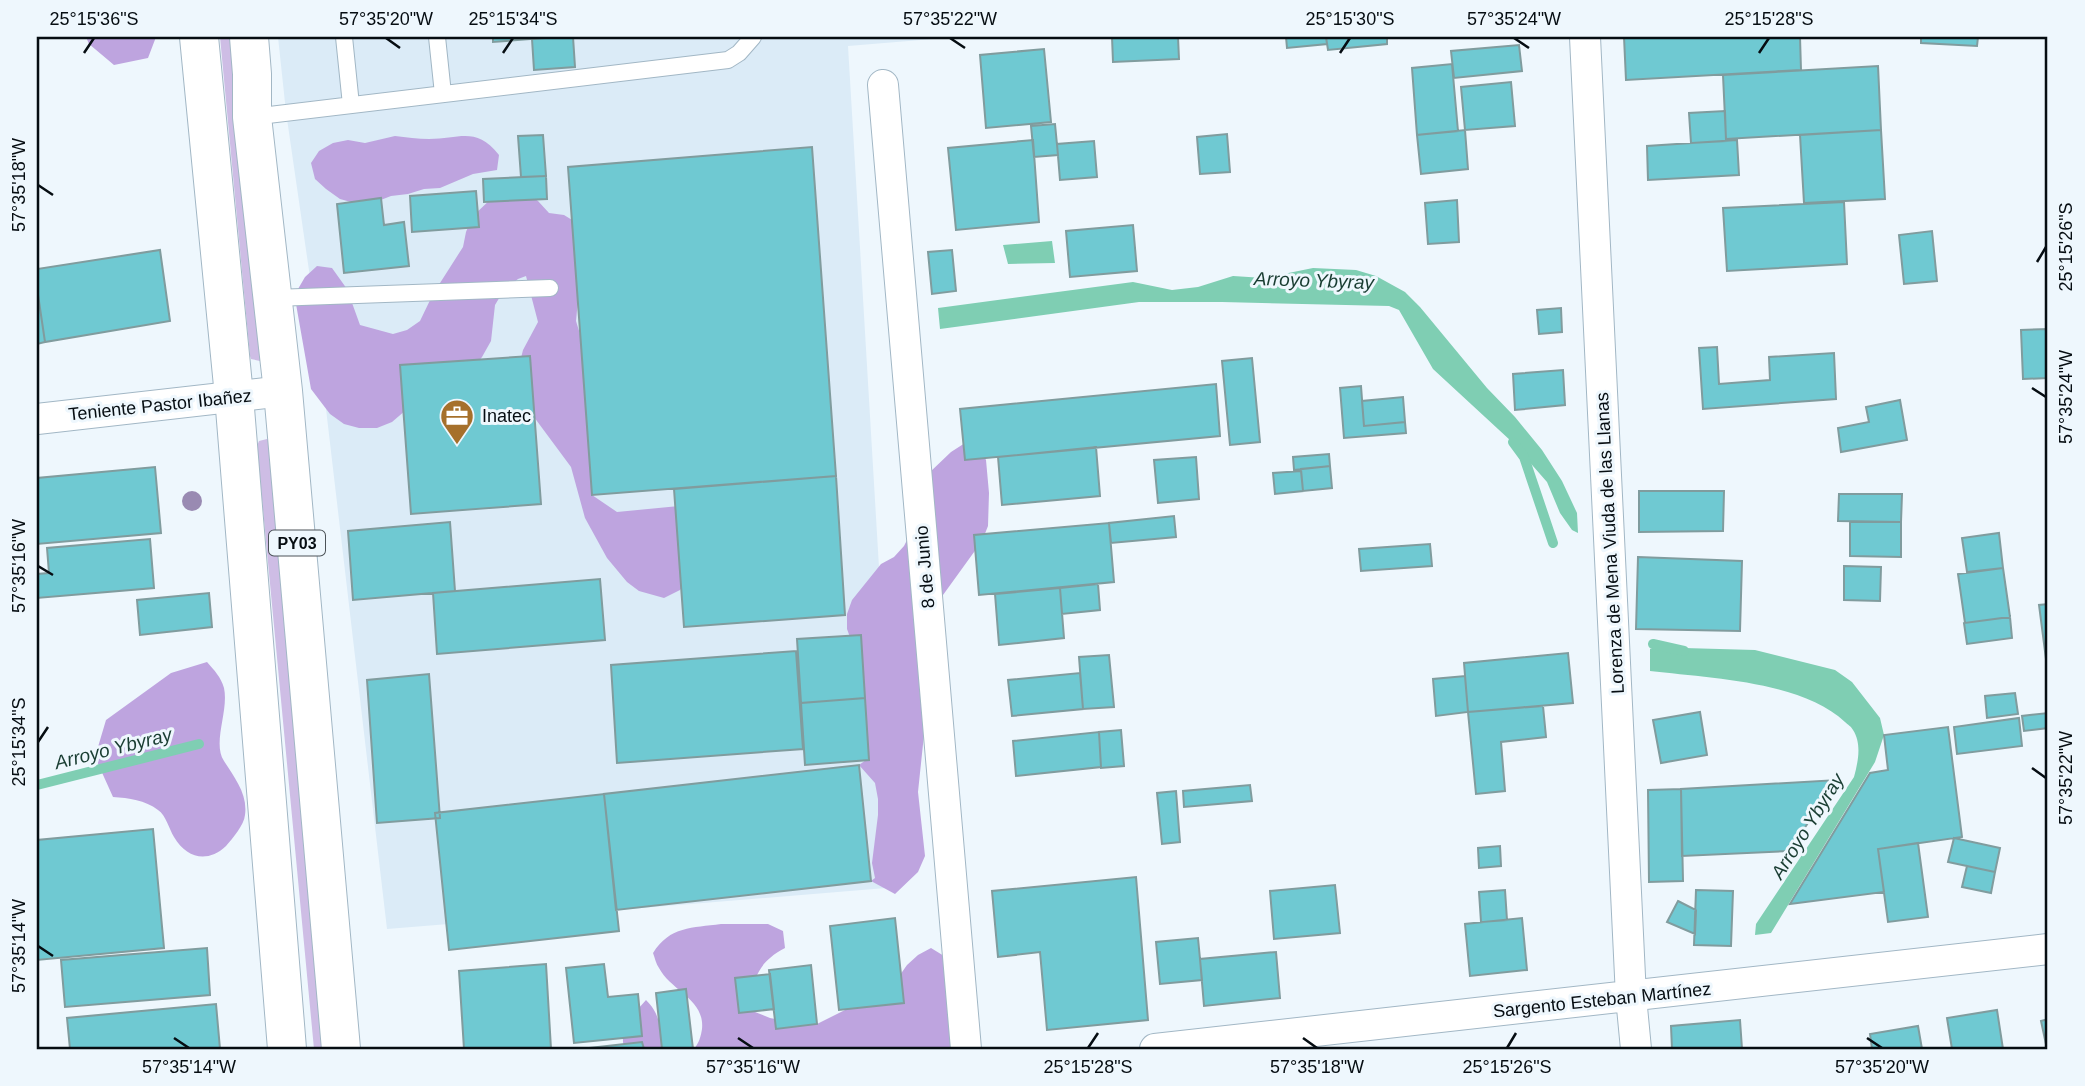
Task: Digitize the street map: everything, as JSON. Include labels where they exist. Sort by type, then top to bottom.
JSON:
[{"type":"highway","name":"PY03","points":[[199,37],[234,396],[287,1049]]},
{"type":"highway","name":"PY03","points":[[251,55],[252,117],[283,391],[341,1049]]},
{"type":"highway","points":[[203,80],[251,55]]},
{"type":"street","name":"Lorenza de Mena Viuda de las Llanas","points":[[1585,37],[1631,997],[1636,1049]]},
{"type":"street","name":"8 de Junio","points":[[883,85],[966,1049]]},
{"type":"street","name":"Teniente Pastor Ibañez","points":[[37,419],[283,391]]},
{"type":"street","name":"Sargento Esteban Martínez","points":[[1155,1049],[2048,949]]},
{"type":"lane","points":[[344,37],[351,105]]},
{"type":"lane","points":[[437,37],[443,94]]},
{"type":"lane","points":[[252,117],[728,60],[754,37]]},
{"type":"lane","points":[[274,298],[550,288]]},
{"type":"shaded area","points":[[86,37],[156,37],[148,58],[114,65],[89,44]]},
{"type":"shaded area","points":[[220,37],[236,37],[264,358],[260,361],[251,359],[250,356]]},
{"type":"shaded area","points":[[278,37],[957,37],[848,46],[898,887],[387,929],[313,298]]},
{"type":"shaded area","points":[[395,136],[429,139],[475,137],[491,146],[499,155],[497,170],[473,174],[440,188],[358,204],[340,199],[315,179],[311,163],[319,151],[333,143],[348,140],[365,143]]},
{"type":"shaded area","points":[[525,192],[549,213],[564,215],[577,223],[584,237],[576,321],[586,354],[592,495],[617,512],[679,506],[709,547],[680,590],[664,598],[639,591],[627,582],[607,558],[585,518],[571,467],[531,413],[519,366],[523,350],[538,322],[526,276],[504,290],[495,305],[491,341],[472,370],[406,410],[392,422],[377,428],[359,428],[344,424],[330,414],[311,389],[296,304],[298,289],[305,277],[317,266],[332,268],[347,289],[360,325],[393,334],[407,330],[420,321],[433,294],[463,247],[472,217],[494,196]]},
{"type":"shaded area","points":[[267,439],[272,442],[330,1049],[314,1049],[257,446],[259,441]]},
{"type":"shaded area","points":[[965,443],[979,446],[986,460],[988,526],[982,541],[943,595],[927,641],[927,706],[918,792],[925,856],[918,872],[895,894],[871,881],[875,878],[872,863],[878,799],[875,783],[859,765],[866,760],[858,659],[847,629],[847,614],[852,600],[881,564],[894,557],[904,546],[929,473]]},
{"type":"shaded area","points":[[207,662],[224,688],[221,754],[239,786],[245,815],[243,823],[226,846],[212,855],[198,856],[179,844],[161,812],[137,800],[113,797],[95,757],[106,720],[171,673]]},
{"type":"shaded area","points":[[721,924],[768,924],[783,931],[785,948],[764,963],[747,999],[755,1012],[801,1024],[817,1024],[845,1010],[876,1002],[888,992],[907,965],[931,948],[944,956],[960,1049],[694,1049],[700,1039],[702,1019],[693,1003],[664,976],[653,953],[674,933]]},
{"type":"shaded area","points":[[646,1000],[656,1014],[664,1042],[677,1049],[624,1049],[625,1028]]},
{"type":"water","points":[[1052,241],[1055,263],[1008,264],[1003,245]]},
{"type":"water","points":[[1313,268],[1356,270],[1376,276],[1405,292],[1420,307],[1542,450],[1562,481],[1577,513],[1578,533],[1572,530],[1560,513],[1547,482],[1511,441],[1433,369],[1399,310],[1389,306],[1139,302],[940,329],[938,308],[1133,282],[1172,290],[1198,287],[1233,276],[1264,278]]},
{"type":"water","points":[[1650,649],[1755,650],[1835,670],[1852,682],[1880,718],[1884,735],[1875,762],[1771,933],[1755,935],[1756,924],[1854,777],[1858,741],[1850,727],[1826,708],[1804,698],[1726,679],[1650,671]]},
{"type":"building","points":[[493,37],[556,37],[493,42]]},
{"type":"building","points":[[573,37],[575,67],[534,70],[532,39]]},
{"type":"building","points":[[1112,37],[1178,37],[1179,59],[1113,62]]},
{"type":"building","points":[[1286,37],[1326,37],[1327,44],[1287,48]]},
{"type":"building","points":[[1326,37],[1387,37],[1387,44],[1328,50]]},
{"type":"building","points":[[1624,37],[1800,37],[1801,70],[1626,80]]},
{"type":"building","points":[[1921,37],[1978,37],[1977,46],[1921,43]]},
{"type":"building","points":[[1519,45],[1522,71],[1454,78],[1451,51]]},
{"type":"building","points":[[1044,49],[1051,122],[986,128],[980,55]]},
{"type":"building","points":[[1452,64],[1458,131],[1417,135],[1412,68]]},
{"type":"building","points":[[1878,66],[1881,130],[1726,139],[1723,75]]},
{"type":"building","points":[[1511,82],[1515,126],[1465,130],[1461,87]]},
{"type":"building","points":[[1725,111],[1726,141],[1691,143],[1689,113]]},
{"type":"building","points":[[1055,124],[1058,155],[1034,157],[1031,126]]},
{"type":"building","points":[[1465,130],[1468,169],[1421,174],[1417,135]]},
{"type":"building","points":[[1881,130],[1885,199],[1804,203],[1800,135]]},
{"type":"building","points":[[1227,134],[1230,172],[1200,174],[1197,137]]},
{"type":"building","points":[[543,135],[546,176],[521,177],[518,136]]},
{"type":"building","points":[[1033,140],[1039,222],[956,230],[948,148]]},
{"type":"building","points":[[1737,140],[1739,175],[1648,180],[1647,146]]},
{"type":"building","points":[[1094,141],[1097,177],[1060,180],[1057,144]]},
{"type":"building","points":[[812,147],[836,476],[592,495],[568,167]]},
{"type":"building","points":[[546,176],[547,199],[484,202],[483,179]]},
{"type":"building","points":[[476,191],[479,227],[412,232],[410,196]]},
{"type":"building","points":[[381,198],[384,225],[404,222],[409,266],[344,273],[337,204]]},
{"type":"building","points":[[1457,200],[1459,242],[1428,244],[1425,203]]},
{"type":"building","points":[[1844,202],[1847,264],[1727,271],[1723,208]]},
{"type":"building","points":[[1133,225],[1137,271],[1070,277],[1066,231]]},
{"type":"building","points":[[1932,231],[1937,281],[1904,284],[1899,235]]},
{"type":"building","points":[[160,250],[170,321],[45,342],[37,269]]},
{"type":"building","points":[[952,250],[956,291],[932,294],[928,252]]},
{"type":"building","points":[[37,288],[45,342],[37,344]]},
{"type":"building","points":[[1561,308],[1562,332],[1539,334],[1537,310]]},
{"type":"building","points":[[2048,329],[2048,378],[2023,379],[2021,330]]},
{"type":"building","points":[[1717,347],[1719,384],[1770,380],[1769,357],[1834,353],[1836,399],[1703,409],[1699,348]]},
{"type":"building","points":[[530,356],[541,504],[411,514],[400,365]]},
{"type":"building","points":[[1252,358],[1260,442],[1230,445],[1222,361]]},
{"type":"building","points":[[1563,370],[1565,405],[1515,410],[1513,374]]},
{"type":"building","points":[[1216,384],[1220,436],[965,460],[960,409]]},
{"type":"building","points":[[1361,386],[1364,426],[1405,422],[1406,433],[1344,438],[1340,388]]},
{"type":"building","points":[[1403,397],[1405,422],[1364,426],[1362,401]]},
{"type":"building","points":[[1900,400],[1907,440],[1841,452],[1838,428],[1869,422],[1866,407]]},
{"type":"building","points":[[1096,447],[1100,496],[1002,505],[998,457]]},
{"type":"building","points":[[1329,454],[1330,466],[1294,470],[1293,457]]},
{"type":"building","points":[[1196,457],[1199,499],[1158,503],[1154,460]]},
{"type":"building","points":[[1330,466],[1332,488],[1303,491],[1301,469]]},
{"type":"building","points":[[155,467],[161,533],[37,544],[37,478]]},
{"type":"building","points":[[1301,471],[1303,491],[1275,494],[1273,473]]},
{"type":"building","points":[[836,476],[845,615],[684,627],[674,489]]},
{"type":"building","points":[[1639,491],[1724,491],[1723,531],[1639,532]]},
{"type":"building","points":[[1839,494],[1902,494],[1901,522],[1838,521]]},
{"type":"building","points":[[1174,516],[1176,537],[1111,543],[1109,523]]},
{"type":"building","points":[[450,522],[455,591],[353,600],[348,531]]},
{"type":"building","points":[[1850,522],[1901,522],[1901,557],[1850,556]]},
{"type":"building","points":[[1109,523],[1114,582],[979,595],[974,535]]},
{"type":"building","points":[[1999,533],[2003,568],[1967,572],[1962,538]]},
{"type":"building","points":[[150,539],[154,588],[37,598],[37,574],[49,573],[47,548]]},
{"type":"building","points":[[1430,544],[1432,566],[1361,571],[1359,549]]},
{"type":"building","points":[[1638,557],[1742,561],[1740,631],[1636,629]]},
{"type":"building","points":[[1844,566],[1881,567],[1880,601],[1844,600]]},
{"type":"building","points":[[2003,568],[2010,617],[1965,623],[1958,574]]},
{"type":"building","points":[[600,579],[605,640],[437,654],[433,593]]},
{"type":"building","points":[[1098,584],[1100,610],[1062,614],[1060,588]]},
{"type":"building","points":[[1060,588],[1064,638],[999,645],[995,594]]},
{"type":"building","points":[[209,593],[212,627],[140,635],[137,600]]},
{"type":"building","points":[[2048,604],[2048,659],[2046,659],[2039,605]]},
{"type":"building","points":[[2010,617],[2012,638],[1967,644],[1964,623]]},
{"type":"building","points":[[861,635],[865,698],[801,703],[797,639]]},
{"type":"building","points":[[796,651],[803,749],[617,763],[611,665]]},
{"type":"building","points":[[1568,653],[1573,703],[1468,712],[1464,663]]},
{"type":"building","points":[[1109,655],[1114,707],[1083,709],[1079,657]]},
{"type":"building","points":[[1080,673],[1083,709],[1012,716],[1008,680]]},
{"type":"building","points":[[429,674],[440,818],[377,823],[367,680]]},
{"type":"building","points":[[1465,676],[1468,712],[1436,716],[1433,679]]},
{"type":"building","points":[[2015,693],[2018,714],[1987,718],[1985,696]]},
{"type":"building","points":[[865,698],[869,760],[805,765],[801,703]]},
{"type":"building","points":[[1543,706],[1546,737],[1501,742],[1505,791],[1476,794],[1468,712]]},
{"type":"building","points":[[1700,712],[1707,755],[1661,763],[1653,720]]},
{"type":"building","points":[[2048,713],[2048,728],[2024,731],[2022,716]]},
{"type":"building","points":[[2019,718],[2022,746],[1957,754],[1954,727]]},
{"type":"building","points":[[1948,727],[1962,837],[1878,849],[1884,892],[1790,904],[1870,773],[1888,770],[1884,735]]},
{"type":"building","points":[[1121,730],[1124,766],[1101,768],[1099,732]]},
{"type":"building","points":[[1099,732],[1101,767],[1016,776],[1013,741]]},
{"type":"building","points":[[859,765],[871,881],[616,910],[604,794]]},
{"type":"building","points":[[1837,780],[1789,851],[1682,856],[1681,789]]},
{"type":"building","points":[[1250,785],[1252,801],[1184,807],[1183,791]]},
{"type":"building","points":[[1681,789],[1683,881],[1649,882],[1648,790]]},
{"type":"building","points":[[1176,791],[1180,842],[1162,844],[1157,793]]},
{"type":"building","points":[[604,794],[619,931],[449,950],[435,813]]},
{"type":"building","points":[[153,829],[164,948],[37,960],[37,840]]},
{"type":"building","points":[[1954,838],[2000,848],[1995,872],[1948,862]]},
{"type":"building","points":[[1918,843],[1928,917],[1888,922],[1878,849]]},
{"type":"building","points":[[1500,846],[1501,866],[1479,868],[1478,848]]},
{"type":"building","points":[[1967,866],[1995,872],[1991,893],[1962,887]]},
{"type":"building","points":[[1136,877],[1148,1020],[1047,1030],[1040,952],[998,957],[992,891]]},
{"type":"building","points":[[1335,885],[1340,933],[1274,939],[1270,891]]},
{"type":"building","points":[[1505,890],[1507,920],[1481,922],[1479,892]]},
{"type":"building","points":[[1696,890],[1733,891],[1731,946],[1694,945]]},
{"type":"building","points":[[1678,901],[1696,910],[1695,934],[1667,922]]},
{"type":"building","points":[[895,918],[904,1003],[839,1010],[830,926]]},
{"type":"building","points":[[1522,918],[1527,970],[1470,976],[1465,924]]},
{"type":"building","points":[[1198,938],[1202,980],[1160,984],[1156,942]]},
{"type":"building","points":[[207,948],[210,995],[65,1007],[61,960]]},
{"type":"building","points":[[1276,952],[1280,998],[1204,1006],[1200,959]]},
{"type":"building","points":[[546,964],[551,1049],[464,1049],[459,971]]},
{"type":"building","points":[[604,964],[608,997],[638,994],[642,1036],[574,1043],[566,968]]},
{"type":"building","points":[[811,965],[817,1024],[776,1029],[769,970]]},
{"type":"building","points":[[770,974],[774,1009],[739,1013],[735,978]]},
{"type":"building","points":[[686,989],[693,1049],[662,1049],[656,993]]},
{"type":"building","points":[[216,1004],[220,1049],[70,1049],[67,1018]]},
{"type":"building","points":[[1997,1010],[2003,1049],[1952,1049],[1947,1018]]},
{"type":"building","points":[[2048,1019],[2048,1049],[2047,1049],[2041,1021]]},
{"type":"building","points":[[1740,1020],[1742,1049],[1672,1049],[1671,1026]]},
{"type":"building","points":[[1918,1026],[1922,1049],[1872,1049],[1870,1034]]},
{"type":"building","points":[[642,1042],[644,1049],[580,1049]]},
{"type":"waterway","name":"Arroyo Ybyray","points":[[1513,442],[1524,457],[1553,543]]},
{"type":"waterway","name":"Arroyo Ybyray","points":[[1653,644],[1684,651]]},
{"type":"waterway","name":"Arroyo Ybyray","points":[[37,785],[199,744]]},
{"type":"place","name":"Inatec","points":[[457,446]]}]
